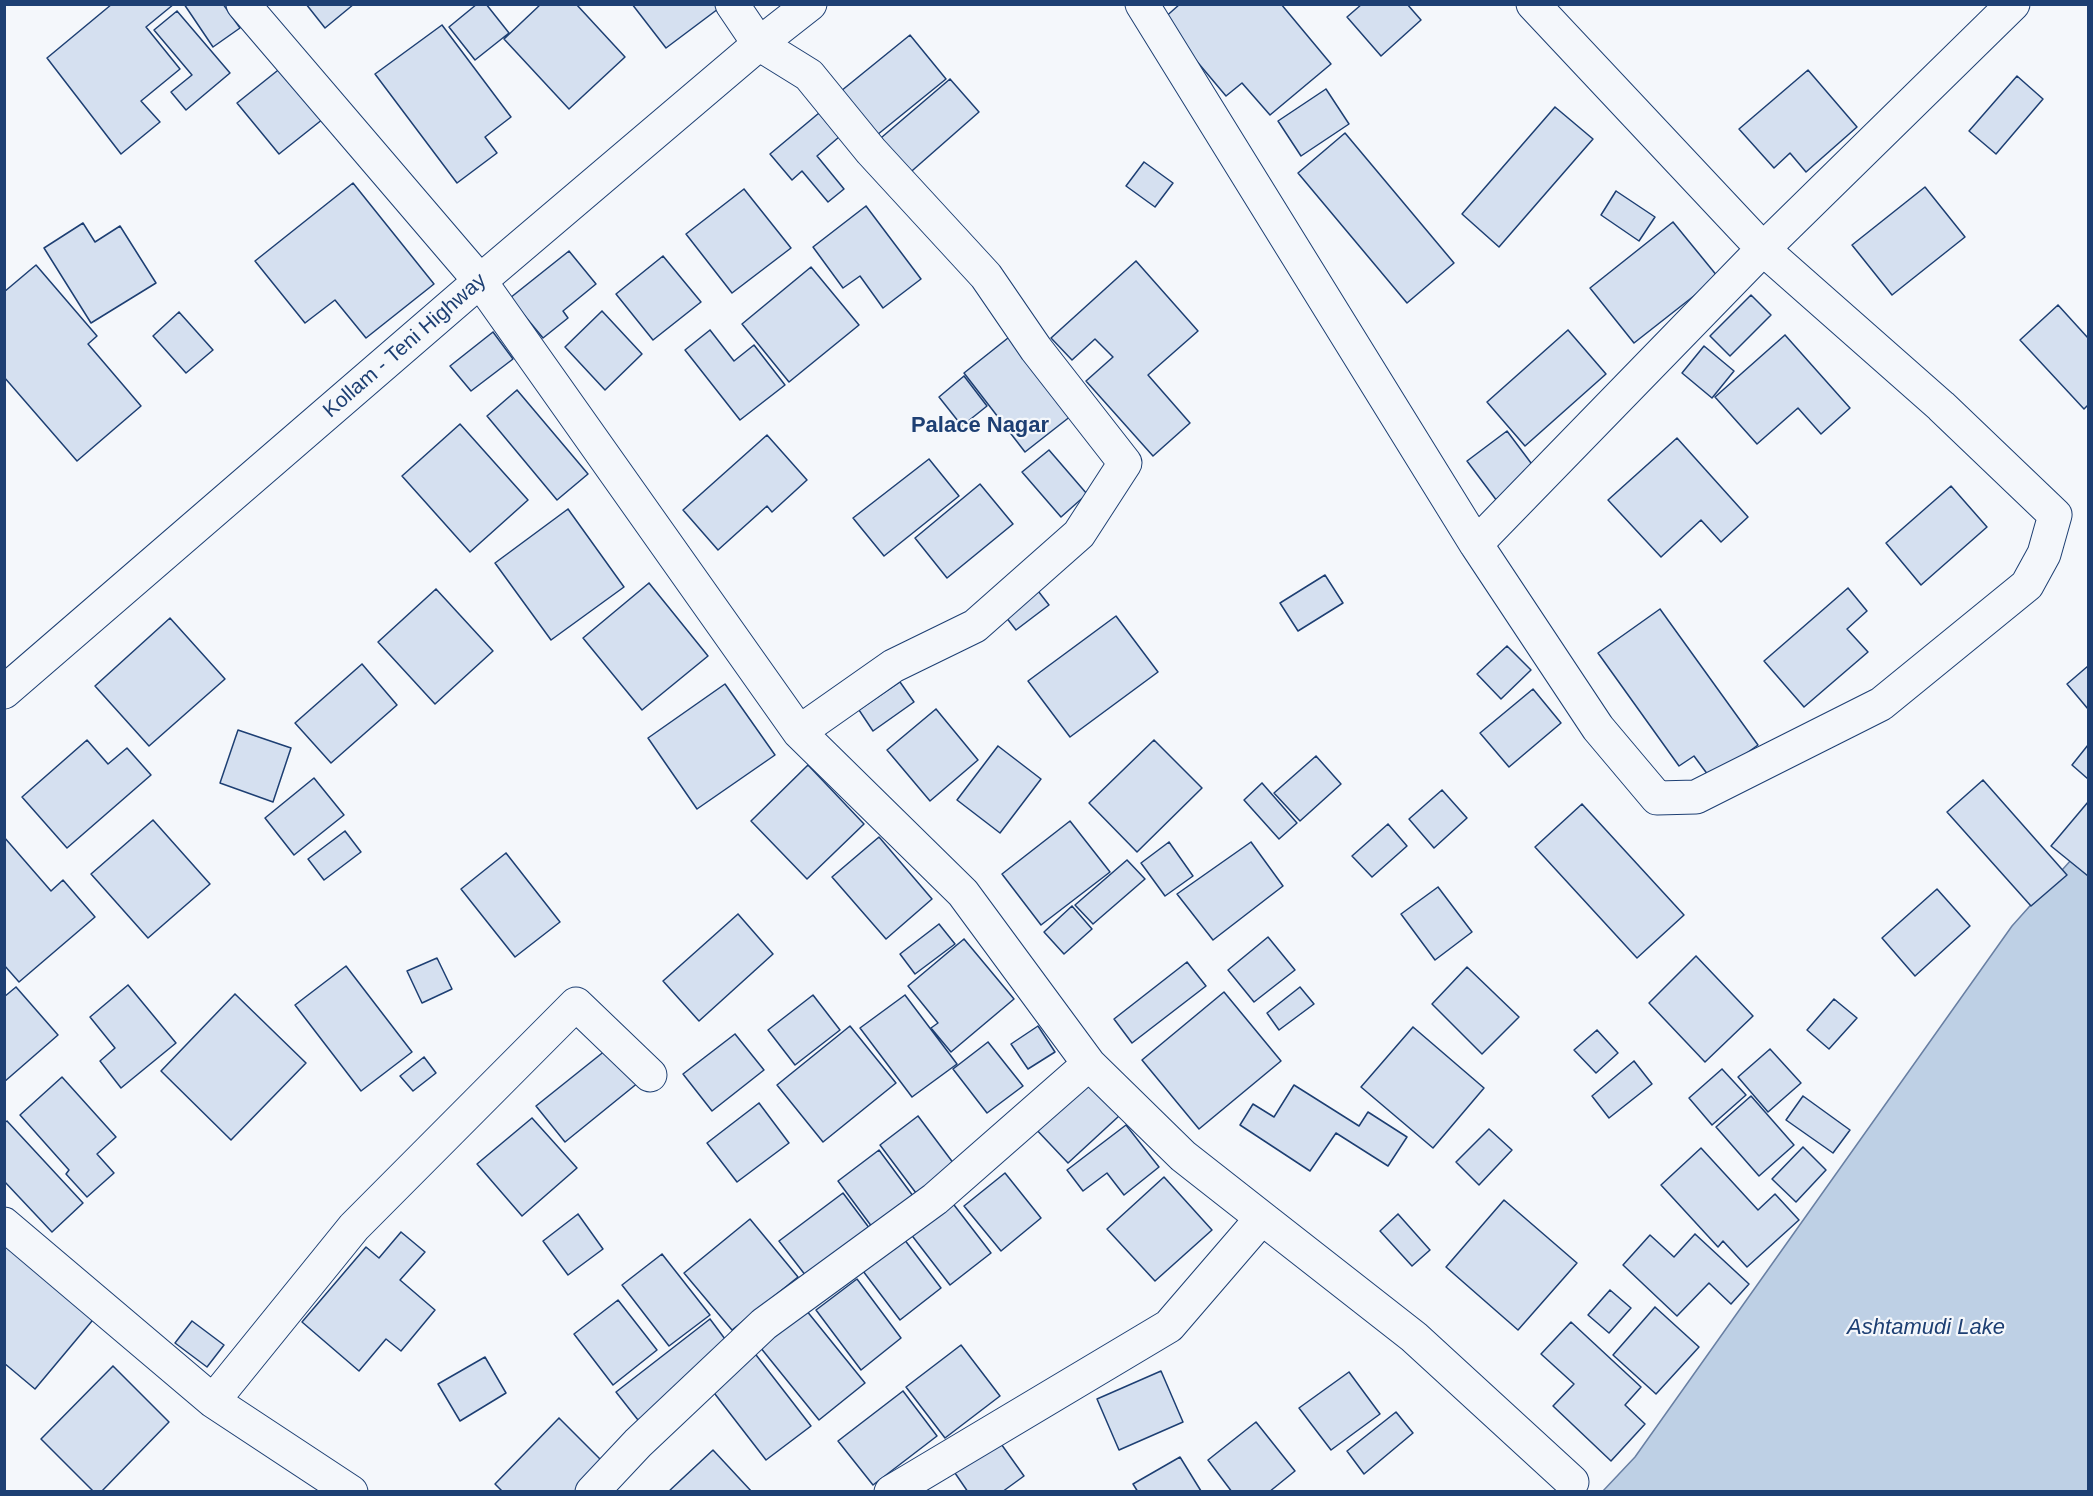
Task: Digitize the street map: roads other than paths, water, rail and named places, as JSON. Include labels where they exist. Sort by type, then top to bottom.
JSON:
[{"type":"street","points":[[243,4],[480,281],[799,732],[963,893],[1089,1064],[1183,1156],[1414,1337],[1572,1482]]},
{"type":"street","points":[[732,4],[759,44],[809,75],[871,151],[986,276],[1036,350],[1125,463],[1079,534],[975,626],[892,666],[799,732]]},
{"type":"street","name":"Kollam - Teni Highway","points":[[4,692],[480,281],[759,44],[810,4]]},
{"type":"street","points":[[1142,4],[1476,544],[1598,728],[1657,798],[1696,796],[1881,704],[2027,585],[2044,554],[2055,515],[1941,406],[1763,249],[1533,4]]},
{"type":"street","points":[[1476,544],[1763,249],[2013,4]]},
{"type":"street","points":[[213,1401],[354,1227],[576,1004],[650,1075]]},
{"type":"street","points":[[592,1491],[638,1443],[764,1324],[935,1200],[1089,1064]]},
{"type":"street","points":[[891,1491],[1169,1326],[1262,1218]]},
{"type":"street","points":[[4,1224],[213,1401],[351,1491]]},
{"type":"water","name":"Ashtamudi Lake","points":[[2088,841],[2088,1491],[1602,1492],[1635,1457],[2012,926]]},
{"type":"district","name":"Palace Nagar","points":[[980,426]]}]
